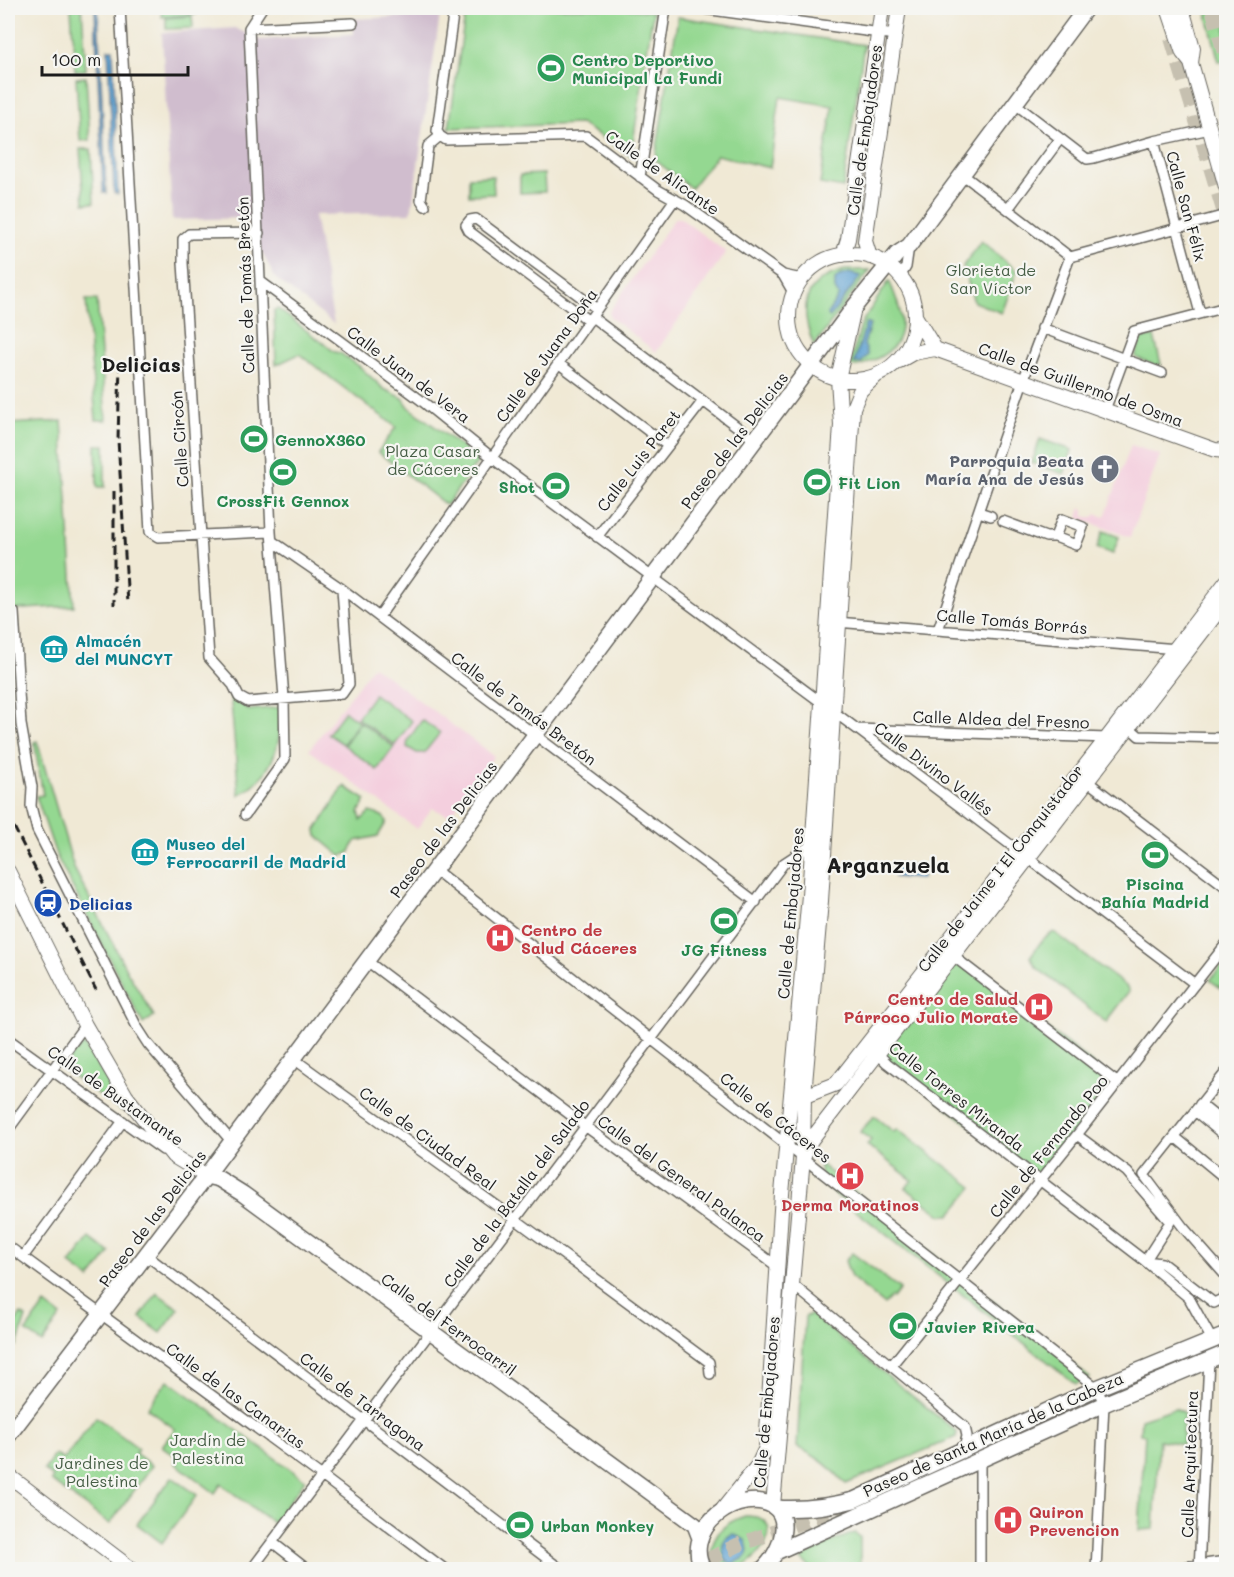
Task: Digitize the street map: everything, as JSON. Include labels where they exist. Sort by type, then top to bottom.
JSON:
[{"type":"main road","name":"Calle de Embajadores","points":[[843,255],[848,238],[882,8]]},
{"type":"main road","name":"Calle de Embajadores","points":[[870,257],[865,241],[898,8]]},
{"type":"main road","name":"Paseo de las Delicias","points":[[8,1436],[232,1142],[855,306],[897,254],[909,246],[1086,8]]},
{"type":"main road","points":[[1168,8],[1183,53],[1191,63],[1227,187]]},
{"type":"main road","points":[[1182,8],[1193,48],[1191,63]]},
{"type":"main road","points":[[897,362],[907,348],[913,333],[915,316],[911,295],[900,277],[888,265],[870,257],[843,255],[818,264],[802,279],[794,294],[789,309],[793,340],[801,354],[812,366],[838,379],[864,379],[876,376],[913,353],[935,349],[915,316]]},
{"type":"main road","name":"Calle de Embajadores","points":[[833,622],[841,425],[838,379],[855,306]]},
{"type":"main road","name":"Calle de Guillermo de Osma","points":[[935,349],[1221,451],[1227,460]]},
{"type":"main road","name":"Calle de Embajadores","points":[[720,1511],[758,1465],[766,1448],[786,1143],[853,408],[860,391],[876,376]]},
{"type":"main road","name":"Calle de Jaime I El Conquistador","points":[[803,1157],[812,1140],[953,956],[1086,764],[1227,582]]},
{"type":"main road","name":"Calle de Jaime I El Conquistador","points":[[804,1095],[820,1092],[836,1084],[938,954],[1087,781],[1227,601]]},
{"type":"main road","name":"Calle de Embajadores","points":[[775,1507],[803,1157],[804,1095],[820,901],[827,707]]},
{"type":"main road","points":[[8,870],[85,1024],[126,1096],[173,1156]]},
{"type":"main road","points":[[789,1117],[795,1100],[804,1095]]},
{"type":"main road","name":"Calle de Bustamante","points":[[173,1156],[206,1176]]},
{"type":"main road","name":"Calle del Ferrocarril","points":[[206,1176],[219,1179],[243,1194],[668,1505],[695,1525],[700,1538]]},
{"type":"main road","name":"Paseo de Santa María de la Cabeza","points":[[720,1511],[737,1503],[751,1501],[775,1507],[804,1510],[854,1500],[1096,1388],[1227,1335]]},
{"type":"main road","name":"Paseo de Santa María de la Cabeza","points":[[776,1552],[1104,1404],[1227,1353]]},
{"type":"main road","points":[[8,1474],[133,1569]]},
{"type":"main road","name":"Calle del Ferrocarril","points":[[668,1505],[697,1514],[720,1511]]},
{"type":"main road","points":[[765,1568],[776,1552],[782,1537],[783,1526],[775,1507]]},
{"type":"main road","points":[[703,1569],[698,1556],[700,1538],[706,1526],[720,1511]]},
{"type":"street","points":[[120,8],[149,529],[154,536],[201,534],[271,537]]},
{"type":"street","points":[[249,28],[262,8]]},
{"type":"street","points":[[425,206],[421,200],[428,146],[440,136],[437,131],[454,8]]},
{"type":"street","points":[[640,177],[666,8]]},
{"type":"street","points":[[697,8],[895,35]]},
{"type":"street","points":[[249,28],[353,23]]},
{"type":"street","name":"Calle de Tomás Bretón","points":[[245,815],[285,759],[284,698],[271,537],[249,28]]},
{"type":"street","points":[[1014,103],[1087,159],[1210,129]]},
{"type":"street","name":"Calle de Alicante","points":[[440,136],[446,140],[586,136],[658,190],[783,275],[802,279]]},
{"type":"street","points":[[1008,209],[1060,139]]},
{"type":"street","name":"Calle San Félix","points":[[1154,141],[1200,313]]},
{"type":"street","points":[[962,174],[1070,256]]},
{"type":"street","name":"Calle de Juana Doña","points":[[379,617],[675,200]]},
{"type":"street","points":[[1070,256],[1227,215]]},
{"type":"street","points":[[593,316],[467,230],[466,225],[470,219],[476,219],[593,316],[756,441]]},
{"type":"street","name":"Calle Circón","points":[[201,534],[183,239],[189,234],[258,232]]},
{"type":"street","name":"Paseo de las Delicias","points":[[900,277],[906,267],[909,246]]},
{"type":"street","points":[[996,459],[1070,256]]},
{"type":"street","name":"Calle de Alicante","points":[[783,275],[794,294]]},
{"type":"street","name":"Calle Juan de Vera","points":[[260,281],[422,401],[492,457],[653,578]]},
{"type":"street","points":[[1105,410],[1134,331],[1227,307]]},
{"type":"street","points":[[1042,328],[1162,373]]},
{"type":"street","points":[[558,363],[668,446]]},
{"type":"street","name":"Calle Luis Paret","points":[[597,537],[703,401]]},
{"type":"street","points":[[938,630],[992,471]]},
{"type":"street","points":[[979,512],[991,516]]},
{"type":"street","points":[[1003,521],[1050,537]]},
{"type":"street","points":[[201,534],[209,658],[233,685],[239,697],[248,702],[342,694],[349,684],[342,589]]},
{"type":"street","name":"Calle de Tomás Bretón","points":[[271,537],[756,902]]},
{"type":"street","name":"Calle Divino Vallés","points":[[653,578],[1195,984]]},
{"type":"street","points":[[14,612],[21,724],[32,787],[36,830],[137,1027],[148,1044],[232,1142]]},
{"type":"street","name":"Calle Tomás Borrás","points":[[833,622],[1175,650],[1194,643]]},
{"type":"street","points":[[1129,727],[1139,736],[1227,738]]},
{"type":"street","name":"Calle Aldea del Fresno","points":[[857,729],[1107,738]]},
{"type":"street","points":[[1086,764],[1087,781],[1227,887]]},
{"type":"street","name":"Calle de la Batalla del Salado","points":[[251,1569],[784,863],[813,844]]},
{"type":"street","name":"Calle de Cáceres","points":[[435,870],[1096,1388]]},
{"type":"street","name":"Calle de Fernando Poo","points":[[891,1365],[1077,1135],[1227,944]]},
{"type":"street","points":[[938,954],[945,953],[953,956],[1118,1083]]},
{"type":"street","name":"Calle del General Palanca","points":[[367,961],[585,1126],[778,1267]]},
{"type":"street","points":[[8,1130],[85,1024]]},
{"type":"street","name":"Calle de Bustamante","points":[[8,1039],[173,1156]]},
{"type":"street","name":"Calle Torres Miranda","points":[[871,1040],[877,1055],[1041,1179],[1145,1261],[1189,1299],[1212,1340]]},
{"type":"street","name":"Calle de Ciudad Real","points":[[294,1059],[709,1362],[710,1374]]},
{"type":"street","points":[[1227,1072],[1144,1175],[1183,1227],[1227,1276]]},
{"type":"street","points":[[1198,1108],[1227,1125]]},
{"type":"street","points":[[1198,1108],[1227,1137]]},
{"type":"street","points":[[23,1257],[123,1121]]},
{"type":"street","points":[[1077,1135],[1126,1172],[1170,1222],[1145,1261],[1162,1263],[1214,1303],[1227,1297]]},
{"type":"street","points":[[1175,1137],[1227,1179]]},
{"type":"street","name":"Calle de las Canarias","points":[[8,1246],[446,1569]]},
{"type":"street","name":"Calle de Tarragona","points":[[146,1255],[562,1569]]},
{"type":"street","points":[[792,1284],[965,1427],[967,1436],[964,1448]]},
{"type":"street","name":"Calle Arquitectura","points":[[1199,1567],[1209,1359]]},
{"type":"street","points":[[1096,1388],[1104,1404],[1096,1569]]},
{"type":"street","points":[[980,1461],[980,1569]]},
{"type":"street","points":[[272,1542],[308,1569]]},
{"type":"street","points":[[1162,1569],[1199,1567],[1227,1561]]},
{"type":"shaded area","points":[[440,15],[411,213],[314,215],[334,324],[275,278],[245,218],[172,220],[162,33],[235,28],[260,40],[354,34],[353,19]]},
{"type":"shaded area","points":[[675,218],[680,218],[726,252],[656,352],[610,317],[609,312]]},
{"type":"shaded area","points":[[1131,445],[1160,455],[1130,537],[1078,518],[1081,508],[1084,509],[1084,515],[1087,517],[1093,517],[1096,514],[1105,517]]},
{"type":"shaded area","points":[[373,666],[494,756],[450,816],[432,808],[417,829],[309,750]]},
{"type":"green space","points":[[71,8],[82,8],[86,70],[75,71]]},
{"type":"green space","points":[[161,8],[201,8],[196,14],[162,17]]},
{"type":"green space","name":"Centro Deportivo Municipal La Fundi","points":[[466,8],[624,8],[653,12],[631,156],[581,124],[449,128]]},
{"type":"green space","points":[[1205,8],[1226,8],[1226,61],[1219,62]]},
{"type":"green space","points":[[192,16],[193,28],[166,29],[166,18]]},
{"type":"green space","points":[[678,17],[864,45],[843,188],[820,184],[833,106],[780,97],[770,168],[717,155],[691,188],[655,160]]},
{"type":"green space","points":[[86,77],[90,140],[80,141],[76,78]]},
{"type":"green space","points":[[80,149],[91,149],[94,203],[84,203]]},
{"type":"green space","points":[[544,174],[545,192],[520,193],[520,175]]},
{"type":"green space","points":[[493,176],[494,194],[469,195],[469,177]]},
{"type":"green space","name":"Glorieta de San Víctor","points":[[981,241],[1017,271],[1002,313],[974,302],[963,266]]},
{"type":"green space","points":[[845,270],[870,270],[814,346],[806,320],[807,298],[819,281]]},
{"type":"green space","points":[[889,281],[898,303],[900,334],[888,352],[860,366],[849,366],[862,322]]},
{"type":"green space","points":[[86,300],[97,300],[106,420],[96,420]]},
{"type":"green space","name":"Plaza Casar de Cáceres","points":[[278,309],[335,352],[359,366],[384,389],[403,398],[409,407],[479,460],[446,505],[378,452],[396,427],[299,354],[276,365],[274,310]]},
{"type":"green space","points":[[1154,336],[1161,364],[1156,366],[1135,357],[1141,339]]},
{"type":"green space","points":[[62,421],[74,606],[8,610],[8,424]]},
{"type":"green space","points":[[1040,439],[1072,450],[1064,474],[1032,463]]},
{"type":"green space","points":[[96,445],[105,445],[105,487],[97,487]]},
{"type":"green space","points":[[1103,531],[1119,537],[1113,554],[1097,548]]},
{"type":"green space","points":[[230,691],[248,710],[282,707],[280,733],[268,768],[251,787],[239,795]]},
{"type":"green space","points":[[374,694],[412,721],[395,745],[357,718]]},
{"type":"green space","points":[[345,711],[359,722],[343,744],[328,734]]},
{"type":"green space","points":[[422,720],[440,733],[424,753],[417,753],[407,747],[408,740]]},
{"type":"green space","points":[[360,722],[394,747],[377,770],[344,745]]},
{"type":"green space","points":[[37,741],[74,868],[128,973],[154,1016],[143,1024],[56,855],[36,796],[43,795],[34,742]]},
{"type":"green space","points":[[344,786],[366,800],[359,812],[361,820],[370,812],[382,816],[387,821],[378,836],[356,841],[349,853],[341,856],[317,836],[316,830]]},
{"type":"green space","points":[[1054,932],[1126,986],[1129,991],[1107,1023],[1036,967],[1030,957],[1043,939]]},
{"type":"green space","points":[[953,956],[1118,1083],[1041,1179],[877,1055]]},
{"type":"green space","points":[[1226,960],[1226,992],[1210,980]]},
{"type":"green space","points":[[84,1044],[124,1108],[122,1111],[64,1070],[72,1055]]},
{"type":"green space","points":[[874,1116],[894,1132],[897,1129],[973,1187],[950,1215],[941,1215],[906,1188],[912,1180],[867,1145],[871,1140],[860,1132]]},
{"type":"green space","points":[[819,1163],[1090,1378],[1076,1384],[823,1185]]},
{"type":"green space","points":[[90,1238],[110,1253],[90,1279],[70,1264]]},
{"type":"green space","points":[[852,1253],[900,1289],[893,1298],[891,1297],[884,1304],[851,1277],[845,1261]]},
{"type":"green space","points":[[157,1293],[179,1309],[161,1333],[140,1317]]},
{"type":"green space","points":[[45,1304],[61,1316],[42,1343],[26,1331]]},
{"type":"green space","points":[[21,1314],[26,1317],[17,1346],[8,1339],[8,1333]]},
{"type":"green space","points":[[811,1314],[957,1432],[956,1437],[846,1484],[823,1463],[797,1447],[805,1317]]},
{"type":"green space","name":"Jardín de Palestina","points":[[168,1380],[305,1480],[273,1523],[221,1484],[215,1493],[175,1463],[178,1458],[162,1446],[175,1429],[147,1408]]},
{"type":"green space","points":[[1175,1408],[1184,1413],[1183,1444],[1159,1440],[1154,1529],[1139,1530],[1145,1435],[1140,1434],[1141,1419]]},
{"type":"green space","name":"Jardines de Palestina","points":[[96,1417],[138,1448],[135,1453],[152,1466],[110,1524],[51,1481],[53,1477],[44,1470],[54,1455],[64,1459]]},
{"type":"green space","points":[[172,1477],[197,1495],[162,1543],[137,1524]]},
{"type":"green space","points":[[745,1516],[759,1518],[767,1524],[769,1532],[766,1541],[752,1560],[743,1566],[726,1569],[720,1566],[713,1557],[715,1539],[727,1524]]},
{"type":"green space","points":[[855,1533],[860,1537],[860,1569],[813,1569],[801,1560],[820,1547]]},
{"type":"water","points":[[95,8],[98,8],[106,193],[103,193]]},
{"type":"water","points":[[108,49],[113,49],[118,194],[114,193]]},
{"type":"water","points":[[849,273],[861,276],[830,317],[827,314],[839,296],[835,289],[835,280]]},
{"type":"water","points":[[866,323],[870,325],[864,344],[868,355],[861,363],[854,363]]},
{"type":"water","points":[[895,864],[923,866],[922,879],[894,877]]},
{"type":"water","points":[[733,1534],[745,1540],[748,1551],[745,1557],[732,1564],[725,1560],[723,1548],[726,1538]]},
{"type":"tunnel","points":[[1214,8],[1226,53]]},
{"type":"tunnel","points":[[1173,38],[1226,213]]},
{"type":"tunnel","points":[[1003,1439],[1226,1345]]},
{"type":"tunnel","points":[[687,1570],[738,1545],[846,1506]]},
{"type":"railway","points":[[120,362],[118,440],[128,604]]},
{"type":"railway","points":[[114,491],[114,605]]},
{"type":"railway","points":[[8,815],[96,990]]},
{"type":"place","name":"Centro Deportivo Municipal La Fundi","points":[[551,68]]},
{"type":"place","name":"GennoX360","points":[[254,439]]},
{"type":"place","name":"Parroquia Beata María Ana de Jesús","points":[[1105,469]]},
{"type":"place","name":"CrossFit Gennox","points":[[283,472]]},
{"type":"place","name":"Fit Lion","points":[[817,482]]},
{"type":"place","name":"Shot","points":[[556,486]]},
{"type":"place","name":"Almacén del MUNCYT","points":[[54,649]]},
{"type":"place","name":"Museo del Ferrocarril de Madrid","points":[[145,852]]},
{"type":"place","name":"Piscina Bahía Madrid","points":[[1155,855]]},
{"type":"place","name":"Delicias","points":[[48,903]]},
{"type":"place","name":"JG Fitness","points":[[724,921]]},
{"type":"place","name":"Centro de Salud Cáceres","points":[[500,938]]},
{"type":"place","name":"Centro de Salud Párroco Julio Morate","points":[[1039,1007]]},
{"type":"place","name":"Derma Moratinos","points":[[850,1176]]},
{"type":"place","name":"Javier Rivera","points":[[903,1326]]},
{"type":"place","name":"Quiron Prevencion","points":[[1008,1520]]},
{"type":"place","name":"Urban Monkey","points":[[520,1525]]},
{"type":"district","name":"Delicias","points":[[141,364]]},
{"type":"district","name":"Arganzuela","points":[[888,864]]}]
